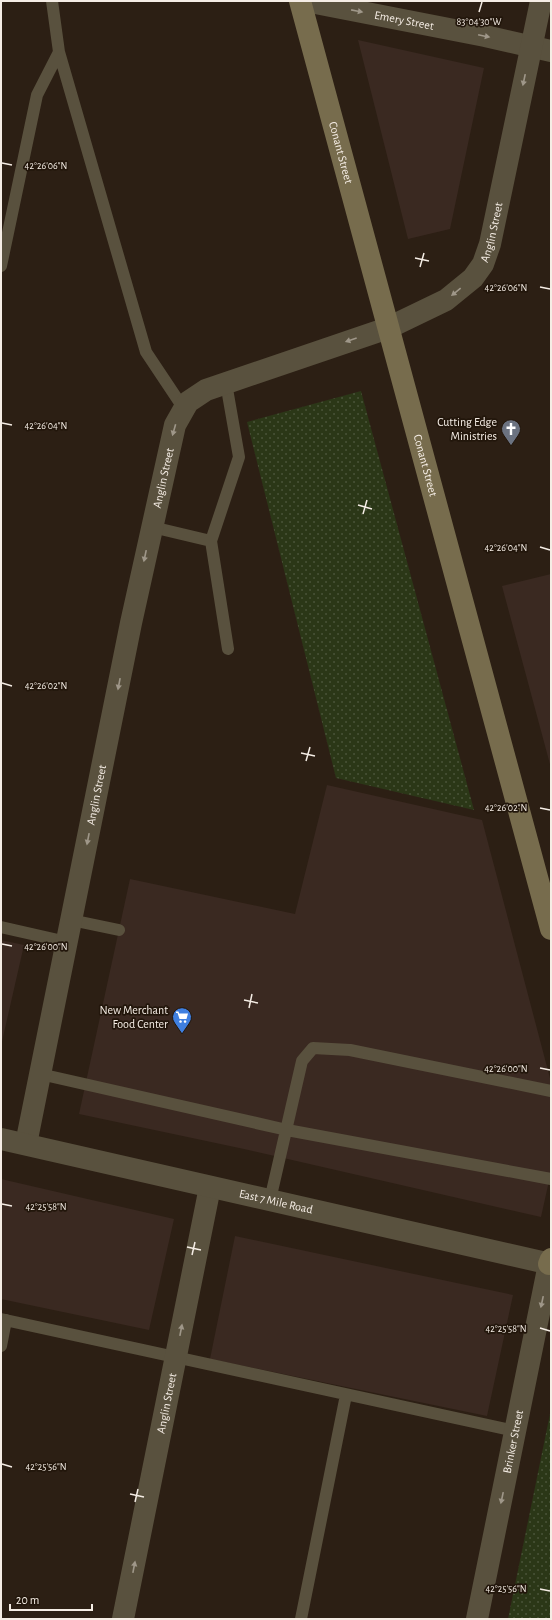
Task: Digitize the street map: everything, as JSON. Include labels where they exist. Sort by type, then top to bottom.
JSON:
[{"type":"main road","name":"Conant Street","points":[[300,1],[551,929]]},
{"type":"street","name":"Emery Street","points":[[304,1],[485,36],[541,49]]},
{"type":"street","name":"Anglin Street","points":[[26,1144],[152,527],[175,424],[188,402],[206,390],[388,328],[446,300],[473,278],[483,264],[490,244],[541,49],[541,1]]},
{"type":"street","name":"East 7 Mile Road","points":[[1,1139],[550,1262]]},
{"type":"street","name":"Anglin Street","points":[[123,1619],[210,1187]]},
{"type":"street","name":"Brinker Street","points":[[477,1619],[550,1262]]},
{"type":"lane","points":[[52,1],[59,52],[146,352],[184,409]]},
{"type":"lane","points":[[1,266],[37,95],[59,52]]},
{"type":"lane","points":[[226,383],[239,457],[211,541],[228,649]]},
{"type":"lane","points":[[152,527],[211,541]]},
{"type":"lane","points":[[71,920],[118,930]]},
{"type":"lane","points":[[1,927],[67,942]]},
{"type":"lane","points":[[270,1200],[302,1061],[313,1048],[350,1050],[551,1090]]},
{"type":"lane","points":[[40,1074],[286,1130],[551,1179]]},
{"type":"lane","points":[[1,1346],[4,1320],[515,1431]]},
{"type":"lane","points":[[300,1619],[346,1394]]},
{"type":"shaded area","points":[[358,40],[484,68],[450,229],[408,239]]},
{"type":"shaded area","points":[[551,574],[551,768],[502,586]]},
{"type":"shaded area","points":[[327,785],[482,820],[551,1082],[551,1172],[541,1217],[244,1149],[79,1114],[130,879],[295,914]]},
{"type":"shaded area","points":[[1,940],[24,945],[1,1046]]},
{"type":"shaded area","points":[[1,1179],[174,1219],[149,1330],[1,1299]]},
{"type":"shaded area","points":[[235,1236],[513,1295],[487,1416],[210,1359]]},
{"type":"green space","points":[[361,391],[474,810],[336,778],[247,422]]},
{"type":"green space","points":[[551,1409],[551,1619],[508,1619]]},
{"type":"place","name":"Cutting Edge Ministries","points":[[511,446]]},
{"type":"place","name":"New Merchant Food Center","points":[[182,1034]]}]
